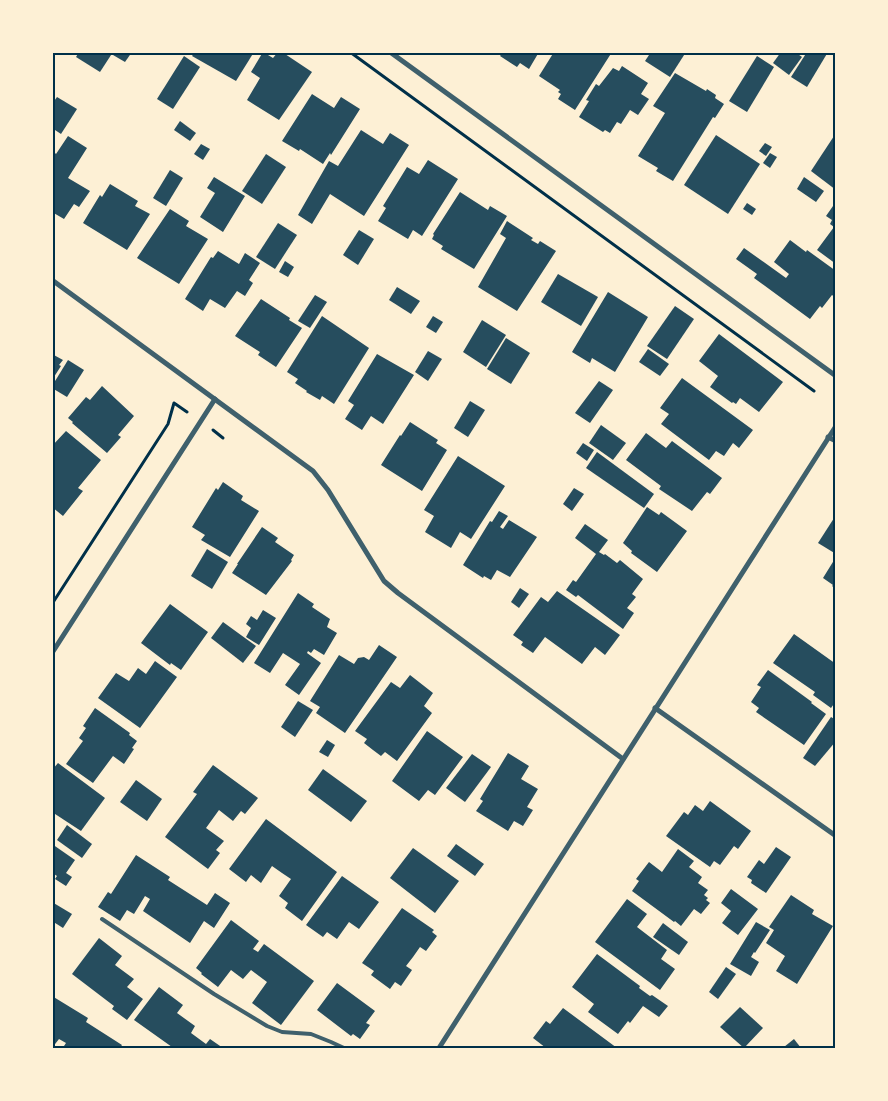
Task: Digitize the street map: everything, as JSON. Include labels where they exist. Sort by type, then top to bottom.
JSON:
[{"type":"street","points":[[390,52],[836,376]]},
{"type":"street","points":[[52,280],[313,471],[328,490],[384,581],[624,759]]},
{"type":"street","points":[[52,653],[214,399]]},
{"type":"street","points":[[439,1048],[836,426]]},
{"type":"street","points":[[828,437],[836,440]]},
{"type":"street","points":[[655,708],[836,836]]},
{"type":"lane","points":[[102,919],[214,994],[266,1026],[282,1032],[311,1034],[344,1048]]},
{"type":"path","points":[[350,52],[814,391]]},
{"type":"path","points":[[52,604],[168,424],[174,403],[223,438]]},
{"type":"building","points":[[79,52],[113,52],[100,72],[76,57]]},
{"type":"building","points":[[115,52],[132,52],[125,62],[113,55]]},
{"type":"building","points":[[195,52],[254,52],[236,81],[192,56]]},
{"type":"building","points":[[263,52],[273,58],[278,52],[282,52],[312,72],[279,120],[247,100],[260,78],[251,72]]},
{"type":"building","points":[[503,52],[539,52],[529,69],[520,63],[517,67],[500,56]]},
{"type":"building","points":[[554,52],[612,52],[575,110],[558,99],[561,94],[558,92],[560,90],[539,76]]},
{"type":"building","points":[[651,52],[686,52],[670,77],[645,61]]},
{"type":"building","points":[[781,52],[795,52],[802,57],[789,75],[773,63]]},
{"type":"building","points":[[807,52],[828,52],[807,87],[791,77]]},
{"type":"building","points":[[184,56],[200,67],[173,109],[157,99]]},
{"type":"building","points":[[757,56],[774,67],[747,112],[729,101]]},
{"type":"building","points":[[622,66],[648,83],[641,94],[649,99],[638,115],[630,110],[621,124],[617,122],[610,133],[605,130],[603,132],[579,117],[589,101],[586,100],[596,84],[599,86],[613,68],[619,71]]},
{"type":"building","points":[[675,73],[706,91],[707,89],[724,104],[715,118],[713,117],[673,181],[656,171],[658,168],[638,156],[665,113],[653,106]]},
{"type":"building","points":[[312,94],[334,108],[341,97],[360,109],[331,155],[330,153],[323,164],[300,149],[299,151],[282,141]]},
{"type":"building","points":[[57,97],[77,109],[61,134],[52,128],[52,104]]},
{"type":"building","points":[[180,121],[196,133],[190,141],[174,130]]},
{"type":"building","points":[[361,130],[383,144],[390,133],[409,145],[364,216],[330,194],[312,224],[298,215],[329,161],[338,166]]},
{"type":"building","points":[[836,133],[836,190],[811,171]]},
{"type":"building","points":[[716,135],[760,164],[728,214],[684,185]]},
{"type":"building","points":[[68,136],[87,148],[68,178],[90,191],[79,207],[74,204],[64,219],[52,212],[52,155],[54,152],[56,154]]},
{"type":"building","points":[[765,143],[772,147],[766,156],[759,151]]},
{"type":"building","points":[[201,144],[210,149],[203,160],[194,154]]},
{"type":"building","points":[[770,153],[777,157],[770,168],[763,163]]},
{"type":"building","points":[[266,154],[286,167],[262,204],[242,191]]},
{"type":"building","points":[[428,160],[458,179],[422,236],[413,230],[408,239],[378,221],[386,208],[383,206],[407,167],[419,174]]},
{"type":"building","points":[[170,170],[183,178],[166,206],[153,198]]},
{"type":"building","points":[[214,177],[245,196],[223,232],[200,217],[215,193],[207,188]]},
{"type":"building","points":[[804,177],[824,191],[816,202],[797,189]]},
{"type":"building","points":[[110,184],[138,201],[135,206],[150,214],[127,250],[83,223],[100,195],[102,197]]},
{"type":"building","points":[[460,192],[488,210],[490,206],[507,216],[474,269],[441,249],[443,246],[432,239],[433,234]]},
{"type":"building","points":[[747,203],[756,209],[752,215],[743,209]]},
{"type":"building","points":[[833,206],[836,208],[836,264],[817,250],[834,227],[830,224],[832,220],[826,216]]},
{"type":"building","points":[[170,209],[189,221],[186,226],[208,239],[179,284],[137,258]]},
{"type":"building","points":[[507,221],[533,238],[531,240],[538,244],[540,241],[556,251],[517,311],[478,287],[506,238],[500,234]]},
{"type":"building","points":[[278,223],[297,235],[275,269],[256,257]]},
{"type":"building","points":[[359,230],[374,239],[358,265],[343,255]]},
{"type":"building","points":[[790,240],[836,271],[836,298],[832,295],[810,319],[754,278],[757,274],[736,259],[744,248],[786,278],[789,274],[774,262]]},
{"type":"building","points":[[218,251],[239,264],[245,253],[260,263],[249,280],[253,283],[245,296],[237,291],[225,308],[210,299],[203,311],[185,299],[211,257],[213,258]]},
{"type":"building","points":[[285,261],[294,267],[288,277],[279,272]]},
{"type":"building","points":[[558,274],[598,297],[581,326],[541,302]]},
{"type":"building","points":[[397,287],[420,301],[411,314],[389,300]]},
{"type":"building","points":[[608,292],[648,317],[615,372],[592,358],[590,363],[572,352]]},
{"type":"building","points":[[315,295],[327,302],[310,328],[298,321]]},
{"type":"building","points":[[261,299],[302,328],[276,367],[258,355],[260,352],[235,336]]},
{"type":"building","points":[[675,306],[694,319],[667,359],[647,346]]},
{"type":"building","points":[[322,316],[369,348],[334,404],[322,396],[320,400],[306,392],[295,383],[298,379],[287,372]]},
{"type":"building","points":[[433,316],[443,322],[436,333],[426,327]]},
{"type":"building","points":[[482,320],[506,335],[486,367],[463,352]]},
{"type":"building","points":[[719,334],[783,382],[759,412],[740,398],[736,404],[732,403],[710,387],[718,376],[699,361]]},
{"type":"building","points":[[506,338],[530,353],[511,384],[487,369]]},
{"type":"building","points":[[648,349],[669,364],[660,376],[639,362]]},
{"type":"building","points":[[428,351],[442,359],[428,381],[415,372]]},
{"type":"building","points":[[52,354],[63,360],[52,380]]},
{"type":"building","points":[[377,354],[414,375],[383,424],[371,416],[362,430],[345,419],[354,405],[348,401]]},
{"type":"building","points":[[68,360],[84,370],[67,397],[52,388],[52,386]]},
{"type":"building","points":[[682,378],[753,430],[739,448],[733,443],[724,456],[716,451],[709,460],[661,424],[669,414],[660,408]]},
{"type":"building","points":[[599,381],[613,390],[590,423],[575,413]]},
{"type":"building","points":[[102,386],[134,416],[118,435],[121,437],[107,453],[68,418],[86,397],[90,400]]},
{"type":"building","points":[[470,401],[485,410],[468,437],[454,428]]},
{"type":"building","points":[[410,422],[438,440],[436,443],[447,450],[422,491],[381,465]]},
{"type":"building","points":[[601,425],[626,443],[613,460],[589,443]]},
{"type":"building","points":[[66,431],[101,460],[78,488],[83,491],[63,516],[52,507],[52,446]]},
{"type":"building","points":[[646,433],[666,448],[672,441],[722,478],[710,494],[707,492],[692,511],[659,489],[661,486],[626,460]]},
{"type":"building","points":[[583,443],[594,450],[587,461],[576,453]]},
{"type":"building","points":[[597,452],[654,494],[644,508],[586,468]]},
{"type":"building","points":[[458,456],[505,486],[471,539],[460,532],[451,548],[425,532],[434,516],[424,510]]},
{"type":"building","points":[[223,482],[243,496],[241,500],[259,511],[230,557],[201,540],[205,535],[192,527],[216,488],[218,490]]},
{"type":"building","points":[[574,488],[584,494],[572,511],[563,504]]},
{"type":"building","points":[[647,507],[659,515],[661,512],[687,531],[657,572],[631,553],[632,551],[623,543]]},
{"type":"building","points":[[499,511],[508,516],[500,527],[503,529],[509,520],[537,537],[510,577],[497,570],[491,580],[484,576],[483,578],[463,565],[490,521],[492,522]]},
{"type":"building","points":[[836,515],[836,554],[818,543]]},
{"type":"building","points":[[585,524],[608,540],[599,552],[617,563],[620,560],[643,579],[632,594],[636,597],[627,608],[634,613],[623,629],[578,595],[576,597],[566,590],[573,580],[576,582],[596,554],[575,538]]},
{"type":"building","points":[[262,527],[278,538],[275,542],[294,555],[292,561],[266,595],[232,573]]},
{"type":"building","points":[[207,549],[228,562],[212,589],[191,576]]},
{"type":"building","points":[[836,557],[836,589],[823,578]]},
{"type":"building","points":[[520,588],[529,594],[519,608],[511,602]]},
{"type":"building","points":[[557,591],[620,635],[605,655],[595,647],[582,664],[545,637],[533,653],[521,645],[523,642],[513,635],[541,597],[548,602]]},
{"type":"building","points":[[298,593],[314,604],[312,607],[330,619],[327,627],[337,633],[324,655],[314,649],[311,653],[308,651],[307,653],[321,663],[299,695],[285,685],[300,664],[283,653],[270,673],[254,663]]},
{"type":"building","points":[[170,604],[208,632],[181,670],[171,663],[170,665],[141,643]]},
{"type":"building","points":[[263,610],[276,618],[259,645],[246,637],[251,628],[246,624],[251,616],[257,620]]},
{"type":"building","points":[[223,622],[256,646],[243,663],[211,638]]},
{"type":"building","points":[[794,634],[836,664],[836,701],[831,708],[813,695],[815,692],[773,663]]},
{"type":"building","points":[[379,645],[397,657],[345,733],[316,713],[320,707],[310,701],[339,655],[354,664],[358,658],[364,657],[369,660]]},
{"type":"building","points":[[155,661],[177,677],[140,728],[98,698],[116,673],[129,681],[138,668],[146,674]]},
{"type":"building","points":[[768,670],[826,714],[804,745],[756,712],[759,708],[751,702],[761,687],[757,685]]},
{"type":"building","points":[[410,675],[433,693],[424,706],[432,713],[397,761],[385,752],[381,756],[364,743],[367,739],[355,731],[391,682],[400,688]]},
{"type":"building","points":[[298,701],[313,710],[295,737],[281,727]]},
{"type":"building","points":[[95,708],[130,733],[129,735],[137,741],[124,764],[113,756],[93,783],[66,764],[83,741],[79,738],[86,728],[83,726]]},
{"type":"building","points":[[831,717],[836,720],[836,741],[815,766],[803,758]]},
{"type":"building","points":[[427,731],[463,757],[435,795],[428,790],[419,801],[392,781]]},
{"type":"building","points":[[327,740],[335,745],[328,757],[319,752]]},
{"type":"building","points":[[508,753],[529,766],[521,779],[538,789],[527,807],[533,810],[523,826],[514,821],[508,831],[476,811],[483,801],[480,799]]},
{"type":"building","points":[[472,754],[491,767],[465,802],[446,788]]},
{"type":"building","points":[[58,763],[105,798],[81,831],[52,812],[52,770]]},
{"type":"building","points":[[213,765],[258,798],[245,814],[241,811],[233,821],[219,810],[206,828],[224,841],[216,850],[220,853],[208,869],[165,837],[197,794],[193,792]]},
{"type":"building","points":[[323,769],[367,801],[351,822],[308,790]]},
{"type":"building","points":[[136,780],[162,799],[147,821],[120,802]]},
{"type":"building","points":[[710,801],[751,831],[738,849],[734,846],[720,865],[714,861],[710,867],[666,836],[684,812],[688,815],[695,805],[703,811]]},
{"type":"building","points":[[266,819],[337,872],[302,921],[285,908],[288,903],[279,896],[291,879],[272,866],[261,883],[251,875],[246,882],[229,869]]},
{"type":"building","points":[[67,825],[92,844],[82,858],[57,840]]},
{"type":"building","points":[[52,844],[75,860],[66,873],[72,877],[66,886],[55,879],[57,876],[54,874],[52,877]]},
{"type":"building","points":[[456,844],[484,864],[475,876],[447,856]]},
{"type":"building","points":[[776,847],[791,857],[766,893],[751,883],[752,880],[747,877],[759,860],[764,864]]},
{"type":"building","points":[[413,848],[459,881],[435,913],[390,878]]},
{"type":"building","points":[[678,849],[694,861],[689,867],[702,877],[698,883],[708,890],[704,895],[710,903],[701,914],[694,909],[681,926],[632,891],[639,881],[636,879],[649,862],[662,872]]},
{"type":"building","points":[[136,855],[170,877],[168,880],[207,905],[215,893],[230,903],[214,928],[204,921],[190,943],[143,911],[150,899],[145,896],[134,914],[127,910],[120,921],[98,907],[108,892],[111,894]]},
{"type":"building","points":[[342,876],[379,902],[359,929],[349,922],[337,939],[327,932],[323,937],[306,925]]},
{"type":"building","points":[[731,889],[758,909],[738,935],[722,923],[731,911],[721,903]]},
{"type":"building","points":[[791,895],[814,910],[812,914],[833,926],[797,984],[776,971],[785,956],[766,943],[774,930],[769,927]]},
{"type":"building","points":[[627,899],[647,914],[637,927],[667,950],[661,959],[675,969],[660,990],[595,942]]},
{"type":"building","points":[[52,902],[72,914],[63,928],[52,921]]},
{"type":"building","points":[[402,908],[434,930],[432,932],[437,936],[426,951],[420,947],[406,966],[412,970],[401,986],[395,982],[390,989],[371,975],[374,971],[362,963]]},
{"type":"building","points":[[231,920],[259,941],[253,949],[258,952],[264,944],[314,981],[281,1025],[252,1003],[267,982],[251,970],[243,979],[231,970],[218,987],[196,968]]},
{"type":"building","points":[[756,922],[770,930],[751,957],[759,962],[751,976],[730,964]]},
{"type":"building","points":[[663,923],[688,942],[679,955],[653,937]]},
{"type":"building","points":[[99,938],[122,956],[115,965],[134,979],[127,987],[143,999],[127,1020],[112,1009],[114,1006],[72,974]]},
{"type":"building","points":[[597,954],[640,986],[639,988],[668,1006],[659,1017],[643,1006],[630,1023],[628,1021],[618,1034],[588,1012],[594,1004],[572,987]]},
{"type":"building","points":[[726,967],[736,974],[718,999],[709,992]]},
{"type":"building","points":[[337,983],[375,1011],[366,1023],[370,1025],[360,1039],[353,1034],[351,1036],[317,1010]]},
{"type":"building","points":[[159,987],[183,1005],[177,1013],[195,1026],[191,1033],[206,1044],[210,1039],[223,1048],[172,1048],[134,1020]]},
{"type":"building","points":[[52,996],[88,1018],[86,1022],[122,1045],[120,1048],[68,1048],[64,1046],[66,1043],[59,1039],[52,1048]]},
{"type":"building","points":[[740,1007],[763,1028],[744,1048],[720,1027]]},
{"type":"building","points":[[563,1008],[617,1048],[546,1048],[533,1038],[546,1021],[550,1024]]},
{"type":"building","points":[[794,1039],[801,1048],[784,1047]]}]
